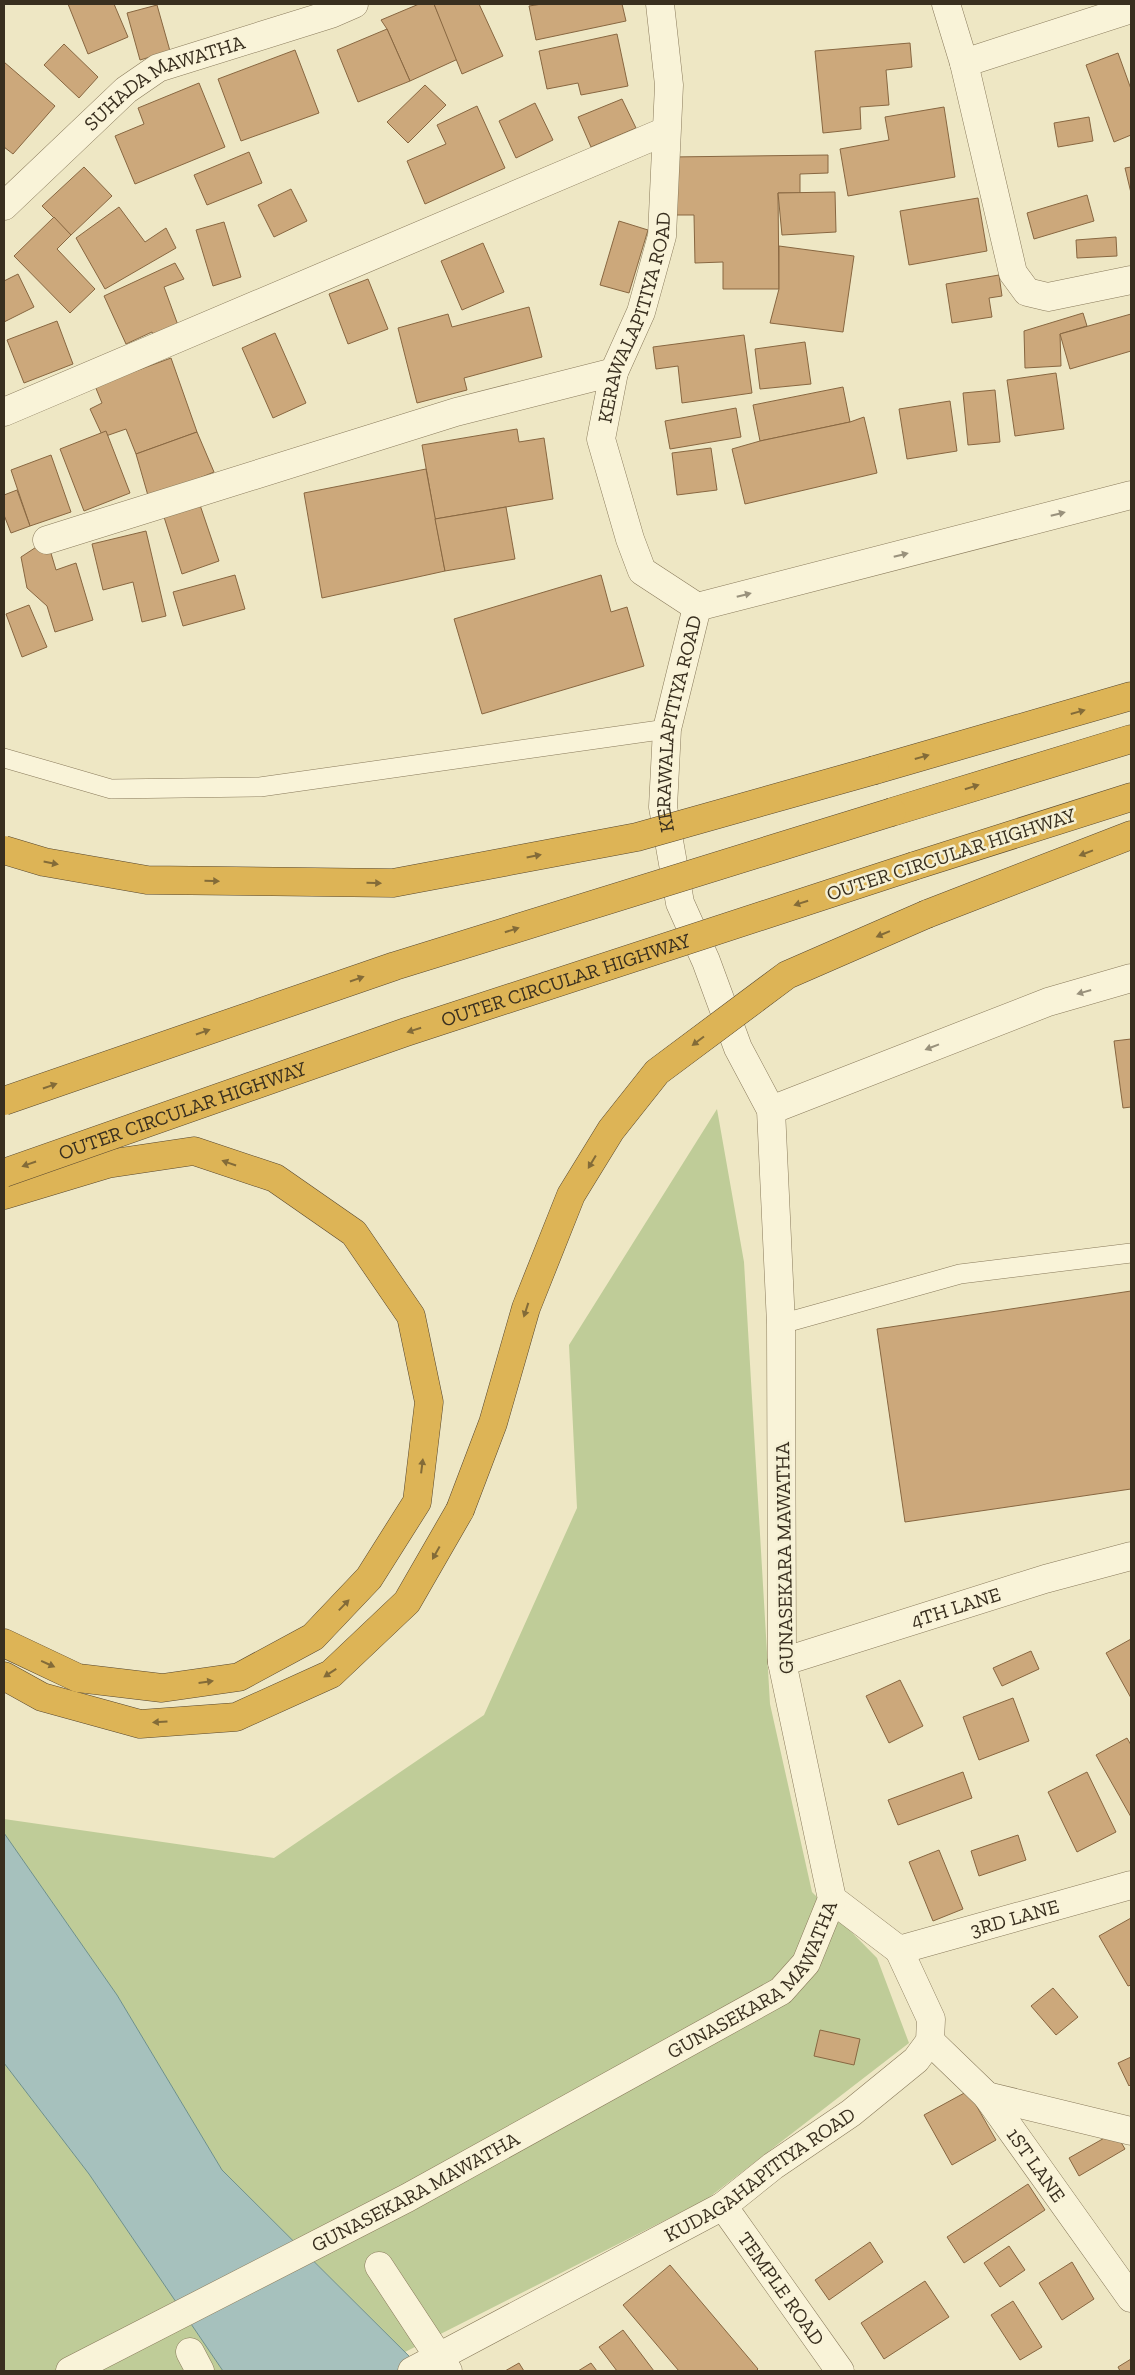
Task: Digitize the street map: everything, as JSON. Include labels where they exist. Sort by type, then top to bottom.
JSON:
[{"type":"highway","points":[[4,850],[44,862],[147,880],[393,883],[636,837],[1131,696]]},
{"type":"highway","points":[[4,1102],[396,966],[1131,738]]},
{"type":"highway","name":"OUTER CIRCULAR HIGHWAY","points":[[4,1173],[406,1032],[1131,797]]},
{"type":"highway","points":[[4,1676],[42,1697],[140,1724],[236,1717],[331,1674],[407,1602],[460,1510],[493,1423],[526,1308],[571,1195],[611,1130],[657,1072],[787,975],[927,914],[1131,835]]},
{"type":"highway","points":[[4,1195],[107,1164],[194,1151],[275,1178],[354,1233],[411,1316],[429,1402],[417,1502],[369,1578],[313,1637],[239,1677],[162,1688],[78,1678],[4,1643]]},
{"type":"street","name":"SUHADA MAWATHA","points":[[4,206],[126,90],[158,68],[331,14],[354,4]]},
{"type":"street","name":"KERAWALAPITIYA ROAD","points":[[660,4],[669,85],[662,236],[641,312],[614,372],[601,439],[642,571],[696,607],[667,729],[663,807],[680,902],[706,961],[738,1048],[770,1110]]},
{"type":"street","points":[[946,4],[964,63],[1013,273],[1027,292],[1048,297],[1131,280]]},
{"type":"street","points":[[964,63],[1131,9]]},
{"type":"street","points":[[4,412],[666,131]]},
{"type":"street","points":[[46,540],[456,412],[614,372]]},
{"type":"street","points":[[696,607],[1131,495]]},
{"type":"street","points":[[770,1110],[1048,1002],[1131,978]]},
{"type":"street","name":"GUNASEKARA MAWATHA","points":[[70,2371],[408,2198],[781,1991],[806,1963],[832,1899],[782,1662],[781,1324],[770,1110]]},
{"type":"street","name":"4TH LANE","points":[[782,1662],[1045,1579],[1131,1556]]},
{"type":"street","name":"3RD LANE","points":[[899,1950],[1131,1885]]},
{"type":"street","points":[[832,1899],[899,1950],[931,2019],[930,2041]]},
{"type":"street","name":"1ST LANE","points":[[930,2041],[987,2096],[1131,2298]]},
{"type":"street","name":"KUDAGAHAPITIYA ROAD","points":[[412,2371],[443,2364],[723,2206],[772,2166],[851,2113],[916,2060],[930,2041]]},
{"type":"street","points":[[987,2096],[1131,2131]]},
{"type":"street","name":"TEMPLE ROAD","points":[[723,2206],[840,2371]]},
{"type":"street","points":[[379,2266],[443,2364]]},
{"type":"lane","points":[[4,758],[111,789],[260,787],[667,729]]},
{"type":"lane","points":[[781,1324],[960,1274],[1131,1253]]},
{"type":"green space","points":[[717,1109],[744,1262],[770,1704],[812,1892],[877,1958],[909,2043],[707,2199],[405,2352],[222,2170],[117,1995],[4,1833],[4,1819],[274,1858],[484,1715],[577,1508],[569,1345]]},
{"type":"green space","points":[[4,2063],[89,2174],[223,2371],[4,2371]]},
{"type":"water","points":[[4,1833],[117,1995],[222,2170],[424,2371],[223,2371],[89,2174],[4,2063]]},
{"type":"building","points":[[68,4],[114,4],[128,37],[88,54]]},
{"type":"building","points":[[419,4],[434,4],[458,59],[410,81],[387,29],[381,20]]},
{"type":"building","points":[[434,4],[479,4],[503,56],[462,74]]},
{"type":"building","points":[[542,4],[622,4],[626,21],[536,40],[529,6]]},
{"type":"building","points":[[157,5],[170,51],[140,60],[127,13]]},
{"type":"building","points":[[387,29],[410,81],[358,102],[337,50]]},
{"type":"building","points":[[617,34],[628,86],[581,95],[578,83],[547,89],[539,51]]},
{"type":"building","points":[[910,43],[912,67],[886,70],[889,105],[860,107],[861,129],[823,133],[815,51]]},
{"type":"building","points":[[64,44],[98,77],[79,98],[44,65]]},
{"type":"building","points":[[295,50],[319,113],[241,141],[218,79]]},
{"type":"building","points":[[1118,53],[1131,89],[1131,135],[1114,142],[1086,65]]},
{"type":"building","points":[[4,62],[55,106],[13,154],[4,147]]},
{"type":"building","points":[[199,83],[225,147],[135,184],[115,136],[144,124],[138,108]]},
{"type":"building","points":[[425,85],[446,105],[408,143],[387,122]]},
{"type":"building","points":[[622,99],[636,128],[591,147],[578,117]]},
{"type":"building","points":[[535,103],[553,140],[516,158],[499,121]]},
{"type":"building","points":[[477,106],[505,168],[425,204],[407,161],[446,144],[437,125]]},
{"type":"building","points":[[944,107],[955,177],[848,196],[840,149],[889,140],[885,117]]},
{"type":"building","points":[[1089,117],[1093,141],[1058,147],[1054,123]]},
{"type":"building","points":[[249,152],[262,183],[207,205],[194,175]]},
{"type":"building","points":[[828,155],[828,173],[800,174],[800,193],[778,193],[779,289],[723,289],[723,262],[695,263],[694,215],[670,215],[670,157]]},
{"type":"building","points":[[84,167],[112,196],[71,235],[42,206]]},
{"type":"building","points":[[1131,167],[1131,193],[1125,168]]},
{"type":"building","points":[[291,189],[307,221],[274,237],[258,205]]},
{"type":"building","points":[[835,192],[836,232],[782,235],[778,193]]},
{"type":"building","points":[[1087,195],[1094,221],[1034,239],[1027,213]]},
{"type":"building","points":[[978,198],[987,251],[909,265],[900,211]]},
{"type":"building","points":[[119,207],[145,242],[166,228],[176,248],[105,289],[76,238]]},
{"type":"building","points":[[54,217],[71,235],[57,249],[95,289],[70,313],[14,256]]},
{"type":"building","points":[[619,221],[648,230],[629,293],[600,285]]},
{"type":"building","points":[[224,222],[241,277],[213,286],[196,230]]},
{"type":"building","points":[[1116,237],[1117,256],[1077,258],[1076,240]]},
{"type":"building","points":[[483,243],[504,292],[462,310],[441,261]]},
{"type":"building","points":[[779,246],[854,256],[843,332],[770,323],[779,289]]},
{"type":"building","points":[[175,263],[184,279],[164,287],[179,328],[155,340],[152,332],[126,344],[104,296]]},
{"type":"building","points":[[18,274],[34,307],[4,322],[4,281]]},
{"type":"building","points":[[999,275],[1002,296],[989,298],[992,317],[952,323],[946,284]]},
{"type":"building","points":[[368,279],[388,329],[348,344],[329,294]]},
{"type":"building","points":[[529,307],[542,357],[464,378],[467,390],[417,403],[398,328],[448,314],[452,327]]},
{"type":"building","points":[[1083,313],[1087,326],[1060,334],[1061,366],[1025,368],[1024,331]]},
{"type":"building","points":[[1131,314],[1131,351],[1070,369],[1060,334]]},
{"type":"building","points":[[57,321],[73,364],[24,383],[7,340]]},
{"type":"building","points":[[275,333],[306,403],[273,418],[242,348]]},
{"type":"building","points":[[744,335],[752,393],[682,403],[678,366],[656,369],[653,347]]},
{"type":"building","points":[[805,342],[811,384],[760,389],[755,349]]},
{"type":"building","points":[[171,358],[197,432],[136,454],[126,429],[103,437],[90,409],[102,403],[95,386]]},
{"type":"building","points":[[1056,373],[1064,429],[1015,436],[1007,380]]},
{"type":"building","points":[[843,387],[850,422],[760,441],[753,405]]},
{"type":"building","points":[[995,390],[1000,442],[968,445],[963,393]]},
{"type":"building","points":[[950,401],[957,451],[907,459],[899,409]]},
{"type":"building","points":[[736,408],[741,437],[670,449],[665,421]]},
{"type":"building","points":[[864,417],[877,473],[745,504],[732,449],[760,441],[850,422]]},
{"type":"building","points":[[517,429],[519,442],[544,438],[553,499],[435,519],[422,445]]},
{"type":"building","points":[[106,431],[130,493],[84,511],[60,449]]},
{"type":"building","points":[[197,432],[214,472],[149,499],[136,454]]},
{"type":"building","points":[[711,448],[717,490],[677,495],[672,453]]},
{"type":"building","points":[[51,455],[71,512],[30,526],[11,470]]},
{"type":"building","points":[[426,469],[445,571],[322,598],[304,493]]},
{"type":"building","points":[[17,490],[30,526],[11,533],[4,515],[4,495]]},
{"type":"building","points":[[200,505],[219,561],[182,574],[164,517]]},
{"type":"building","points":[[506,507],[515,559],[445,571],[435,519]]},
{"type":"building","points":[[146,531],[166,616],[142,622],[133,582],[103,590],[92,544]]},
{"type":"building","points":[[47,540],[56,570],[76,563],[93,620],[55,632],[47,606],[27,588],[21,557]]},
{"type":"building","points":[[235,575],[245,609],[183,626],[173,592]]},
{"type":"building","points":[[601,575],[611,612],[627,607],[644,666],[482,714],[454,619]]},
{"type":"building","points":[[29,605],[47,647],[22,657],[6,614]]},
{"type":"building","points":[[1131,1039],[1131,1107],[1123,1108],[1114,1041]]},
{"type":"building","points":[[1131,1291],[1131,1489],[905,1522],[877,1329]]},
{"type":"building","points":[[1131,1639],[1131,1698],[1106,1653]]},
{"type":"building","points":[[1031,1651],[1039,1669],[1002,1686],[993,1668]]},
{"type":"building","points":[[900,1680],[923,1726],[889,1743],[866,1696]]},
{"type":"building","points":[[1013,1698],[1029,1741],[979,1760],[963,1717]]},
{"type":"building","points":[[1127,1738],[1131,1745],[1131,1817],[1096,1755]]},
{"type":"building","points":[[963,1772],[972,1798],[898,1825],[888,1800]]},
{"type":"building","points":[[1087,1772],[1116,1832],[1077,1852],[1048,1792]]},
{"type":"building","points":[[1018,1835],[1026,1860],[979,1876],[971,1851]]},
{"type":"building","points":[[939,1850],[963,1909],[933,1921],[909,1862]]},
{"type":"building","points":[[1131,1918],[1131,1985],[1128,1986],[1099,1936]]},
{"type":"building","points":[[1053,1988],[1078,2017],[1056,2035],[1031,2006]]},
{"type":"building","points":[[820,2030],[860,2039],[854,2065],[814,2056]]},
{"type":"building","points":[[1131,2057],[1131,2084],[1129,2086],[1118,2063]]},
{"type":"building","points":[[968,2091],[996,2140],[952,2165],[924,2115]]},
{"type":"building","points":[[1115,2132],[1125,2149],[1079,2176],[1069,2158]]},
{"type":"building","points":[[1028,2184],[1045,2210],[964,2263],[947,2237]]},
{"type":"building","points":[[870,2242],[883,2262],[829,2300],[815,2280]]},
{"type":"building","points":[[1009,2246],[1025,2270],[1000,2287],[984,2263]]},
{"type":"building","points":[[1072,2262],[1094,2299],[1062,2320],[1039,2283]]},
{"type":"building","points":[[670,2265],[758,2369],[756,2371],[679,2371],[623,2305]]},
{"type":"building","points":[[925,2281],[949,2317],[884,2359],[861,2323]]},
{"type":"building","points":[[1013,2301],[1042,2347],[1020,2360],[991,2315]]},
{"type":"building","points":[[623,2330],[654,2371],[617,2371],[599,2347]]},
{"type":"building","points":[[1131,2359],[1131,2371],[1120,2371],[1118,2367]]},
{"type":"building","points":[[519,2363],[524,2371],[505,2371]]},
{"type":"building","points":[[591,2363],[597,2371],[578,2371]]}]
